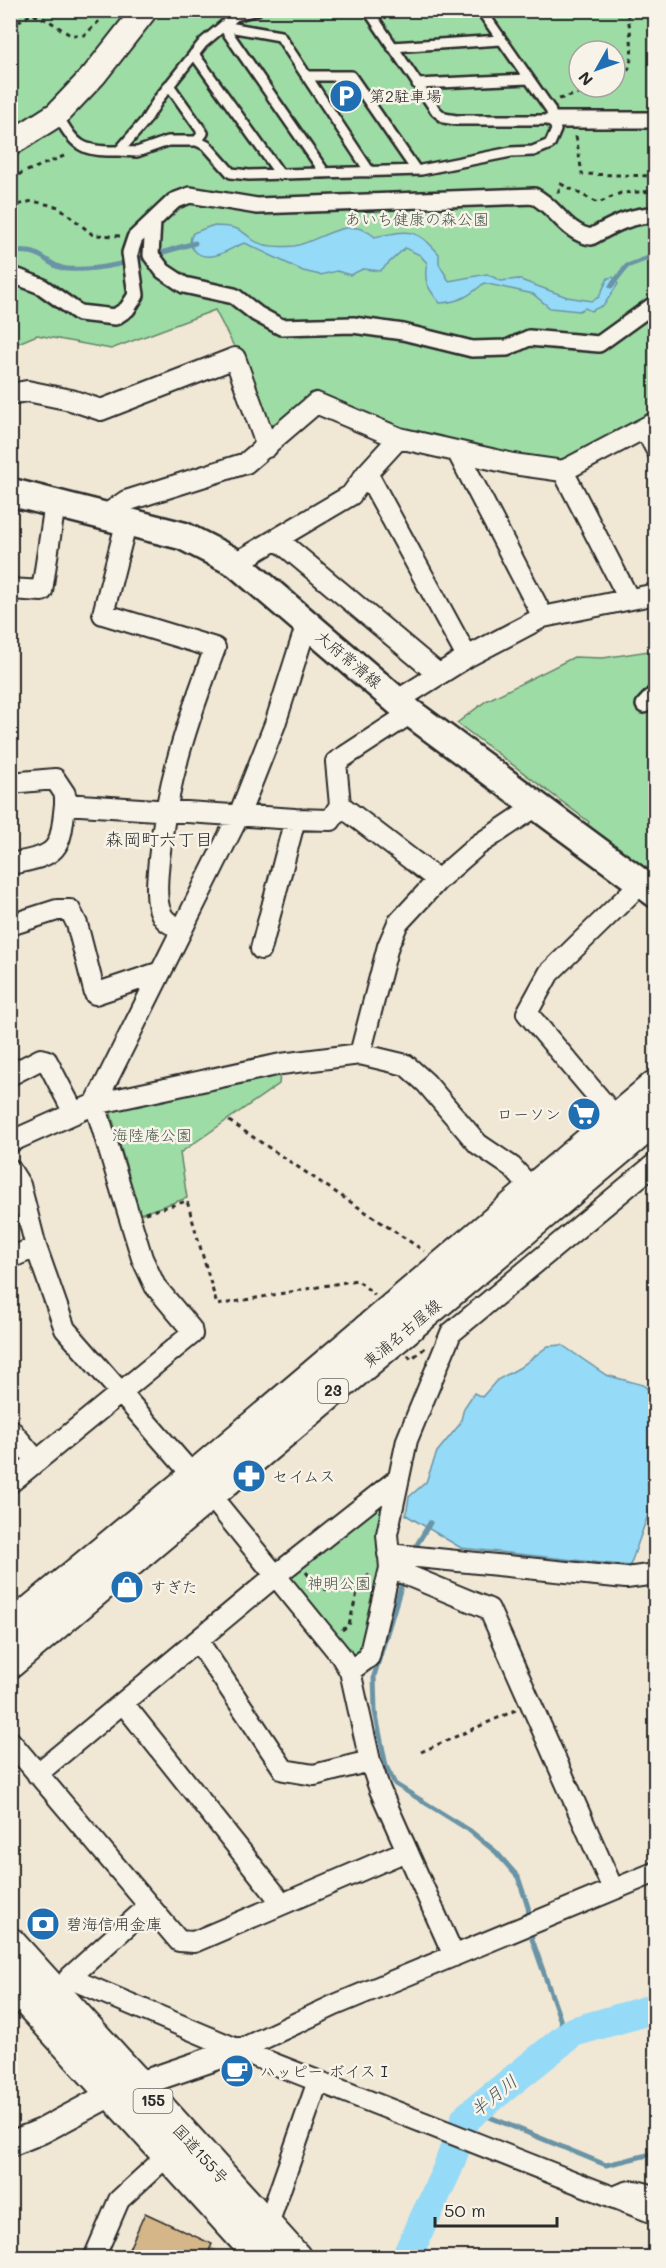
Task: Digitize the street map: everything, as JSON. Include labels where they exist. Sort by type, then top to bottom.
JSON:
[{"type":"highway","name":"国道155号","points":[[10,1944],[125,2088],[169,2154],[263,2258]]},
{"type":"highway","name":"国道155号","points":[[10,1981],[125,2088],[267,2227],[295,2258]]},
{"type":"main road","name":"大府常滑線","points":[[10,492],[117,517],[183,536],[236,563],[404,707],[648,888]]},
{"type":"main road","name":"東浦名古屋線","points":[[10,1663],[389,1311],[656,1085]]},
{"type":"main road","name":"東浦名古屋線","points":[[10,1628],[202,1486],[656,1119]]},
{"type":"street","points":[[10,144],[57,114],[94,75],[145,10]]},
{"type":"street","points":[[553,120],[656,120]]},
{"type":"street","points":[[10,279],[18,277],[41,286],[79,313],[115,317],[127,309],[135,295],[130,253],[135,238],[174,201],[190,195],[257,206],[534,196],[548,203],[579,235],[591,237],[616,223],[644,215],[656,215]]},
{"type":"street","points":[[153,222],[151,255],[163,271],[184,285],[234,296],[257,314],[281,327],[353,325],[403,332],[472,349],[507,348],[529,338],[599,344],[656,303]]},
{"type":"street","points":[[10,394],[27,391],[72,400],[101,410],[235,358],[267,447]]},
{"type":"street","points":[[182,928],[166,921],[160,912],[157,878],[164,810],[183,732],[215,648],[103,614],[117,517],[126,501],[246,463],[316,403],[399,438],[458,453],[563,471],[650,425],[656,449]]},
{"type":"street","points":[[236,563],[351,495],[366,473],[399,438]]},
{"type":"street","points":[[458,453],[543,617]]},
{"type":"street","points":[[563,471],[629,599]]},
{"type":"street","points":[[366,473],[466,657]]},
{"type":"street","points":[[10,589],[42,591],[55,503]]},
{"type":"street","points":[[277,539],[438,675]]},
{"type":"street","points":[[65,804],[331,820],[340,805],[336,762],[404,707],[438,675],[466,657],[543,617],[656,594]]},
{"type":"street","points":[[10,1483],[192,1334],[191,1329],[155,1286],[142,1258],[95,1104],[158,973],[239,815],[275,724],[307,623]]},
{"type":"street","points":[[644,705],[656,692]]},
{"type":"street","points":[[10,783],[55,779],[66,794],[62,840],[52,852],[41,858],[10,864]]},
{"type":"street","points":[[340,805],[438,880]]},
{"type":"street","points":[[360,1054],[388,946],[398,923],[438,880],[478,844],[538,806]]},
{"type":"street","points":[[261,950],[296,819]]},
{"type":"street","points":[[616,1118],[527,1013],[549,973],[648,888]]},
{"type":"street","points":[[10,925],[57,910],[70,909],[77,924],[95,994],[158,973]]},
{"type":"street","points":[[10,1142],[95,1104],[281,1064],[360,1054],[406,1065],[426,1083],[477,1144],[512,1167],[532,1189]]},
{"type":"street","points":[[10,1075],[41,1059],[47,1061],[74,1113]]},
{"type":"street","points":[[350,1671],[369,1657],[387,1534],[407,1440],[451,1333],[656,1163]]},
{"type":"street","points":[[10,1169],[20,1185],[36,1247],[65,1329],[202,1486],[330,1640],[350,1671],[370,1761],[406,1851],[454,1956]]},
{"type":"street","points":[[10,1258],[36,1247]]},
{"type":"street","points":[[10,1429],[37,1461]]},
{"type":"street","points":[[37,1774],[275,1576],[399,1478]]},
{"type":"street","points":[[383,1562],[626,1578],[656,1574]]},
{"type":"street","points":[[383,1562],[489,1609],[613,1889]]},
{"type":"street","points":[[198,1641],[284,1770],[314,1775],[370,1761]]},
{"type":"street","points":[[123,1703],[282,1903]]},
{"type":"street","points":[[10,1741],[179,1941],[194,1942],[406,1851]]},
{"type":"street","points":[[10,2144],[42,2131],[125,2088],[239,2050],[335,2005],[656,1872]]},
{"type":"street","points":[[149,1906],[69,1978],[239,2050],[656,2214]]},
{"type":"street","points":[[267,2227],[318,2081]]},
{"type":"street","points":[[94,2258],[119,2200],[169,2154]]},
{"type":"street","points":[[614,2198],[627,2190],[639,2190],[656,2198]]},
{"type":"lane","points":[[119,151],[145,121],[169,85],[194,54],[235,15],[257,10]]},
{"type":"lane","points":[[368,10],[417,84],[444,118],[553,120]]},
{"type":"lane","points":[[57,114],[71,139],[93,152],[137,153],[168,141],[197,141],[207,146],[231,172],[280,174],[416,170],[511,152],[533,152],[550,144],[556,130],[550,109],[481,10]]},
{"type":"lane","points":[[223,26],[280,36],[370,172]]},
{"type":"lane","points":[[223,26],[325,173]]},
{"type":"lane","points":[[392,47],[501,40]]},
{"type":"lane","points":[[194,54],[280,174]]},
{"type":"lane","points":[[306,76],[351,76],[416,170]]},
{"type":"lane","points":[[417,84],[528,79]]},
{"type":"lane","points":[[169,85],[203,133],[197,141]]},
{"type":"path","points":[[10,26],[32,14],[49,21],[70,35],[85,35],[110,10]]},
{"type":"path","points":[[627,10],[631,63],[627,70]]},
{"type":"path","points":[[555,99],[568,99]]},
{"type":"path","points":[[574,119],[582,174],[656,176]]},
{"type":"path","points":[[10,178],[64,156]]},
{"type":"path","points":[[563,200],[556,191],[561,184],[598,203],[621,193],[656,191]]},
{"type":"path","points":[[10,207],[32,201],[59,207],[93,235],[140,234]]},
{"type":"path","points":[[228,1120],[421,1247],[440,1267]]},
{"type":"path","points":[[129,1218],[187,1201],[217,1305],[357,1281],[370,1289],[389,1311]]},
{"type":"path","points":[[296,1559],[320,1590],[358,1585],[383,1562]]},
{"type":"path","points":[[330,1640],[349,1624],[358,1585]]},
{"type":"path","points":[[421,1752],[518,1709],[533,1707]]},
{"type":"green space","name":"あいち健康の森公園","points":[[11,11],[655,11],[655,422],[563,471],[513,464],[316,403],[267,447],[253,383],[215,310],[111,349],[37,335],[11,346]]},
{"type":"green space","points":[[655,650],[655,878],[585,830],[589,822],[457,723],[486,701],[574,657],[603,658]]},
{"type":"green space","name":"海陸庵公園","points":[[281,1064],[279,1084],[180,1153],[187,1198],[140,1214],[110,1110]]},
{"type":"green space","name":"神明公園","points":[[399,1478],[369,1657],[350,1671],[275,1576]]},
{"type":"water","points":[[211,226],[234,228],[242,231],[257,243],[279,247],[294,246],[345,228],[365,230],[375,237],[403,232],[417,235],[431,245],[439,254],[439,264],[449,281],[487,274],[501,281],[518,279],[567,297],[592,301],[599,297],[608,278],[613,277],[618,284],[604,305],[591,311],[585,308],[579,311],[550,308],[533,294],[484,283],[464,298],[440,303],[428,284],[427,263],[420,255],[405,248],[380,271],[363,269],[350,275],[337,271],[320,275],[303,271],[245,243],[216,255],[207,256],[197,253],[190,242],[193,233]]},
{"type":"water","points":[[562,1345],[606,1375],[643,1385],[650,1391],[651,1411],[655,1417],[655,1495],[630,1566],[461,1548],[406,1515],[409,1497],[426,1482],[437,1452],[460,1424],[464,1408],[474,1393],[482,1397],[497,1380],[519,1368],[548,1346]]},
{"type":"building","points":[[145,2213],[212,2244],[206,2258],[125,2258]]},
{"type":"waterway","points":[[10,251],[34,253],[62,268],[83,269],[115,265],[195,243]]},
{"type":"waterway","points":[[611,286],[627,266],[656,255]]},
{"type":"waterway","points":[[413,1551],[430,1523]]},
{"type":"waterway","points":[[404,1577],[374,1676],[375,1711],[386,1766],[395,1784],[469,1830],[496,1852],[518,1877],[528,1907],[532,1939],[566,2036]]},
{"type":"waterway","name":"半月川","points":[[406,2258],[447,2170],[466,2118],[573,2032],[656,2008]]},
{"type":"waterway","points":[[475,2111],[606,2165],[656,2153]]},
{"type":"place","name":"第2駐車場","points":[[346,96]]},
{"type":"place","name":"ローソン","points":[[584,1114]]},
{"type":"place","name":"セイムス","points":[[249,1476]]},
{"type":"place","name":"すぎた","points":[[127,1587]]},
{"type":"place","name":"碧海信用金庫","points":[[43,1924]]},
{"type":"place","name":"ハッピー ボイス I","points":[[237,2071]]},
{"type":"district","name":"森岡町六丁目","points":[[159,840]]}]
